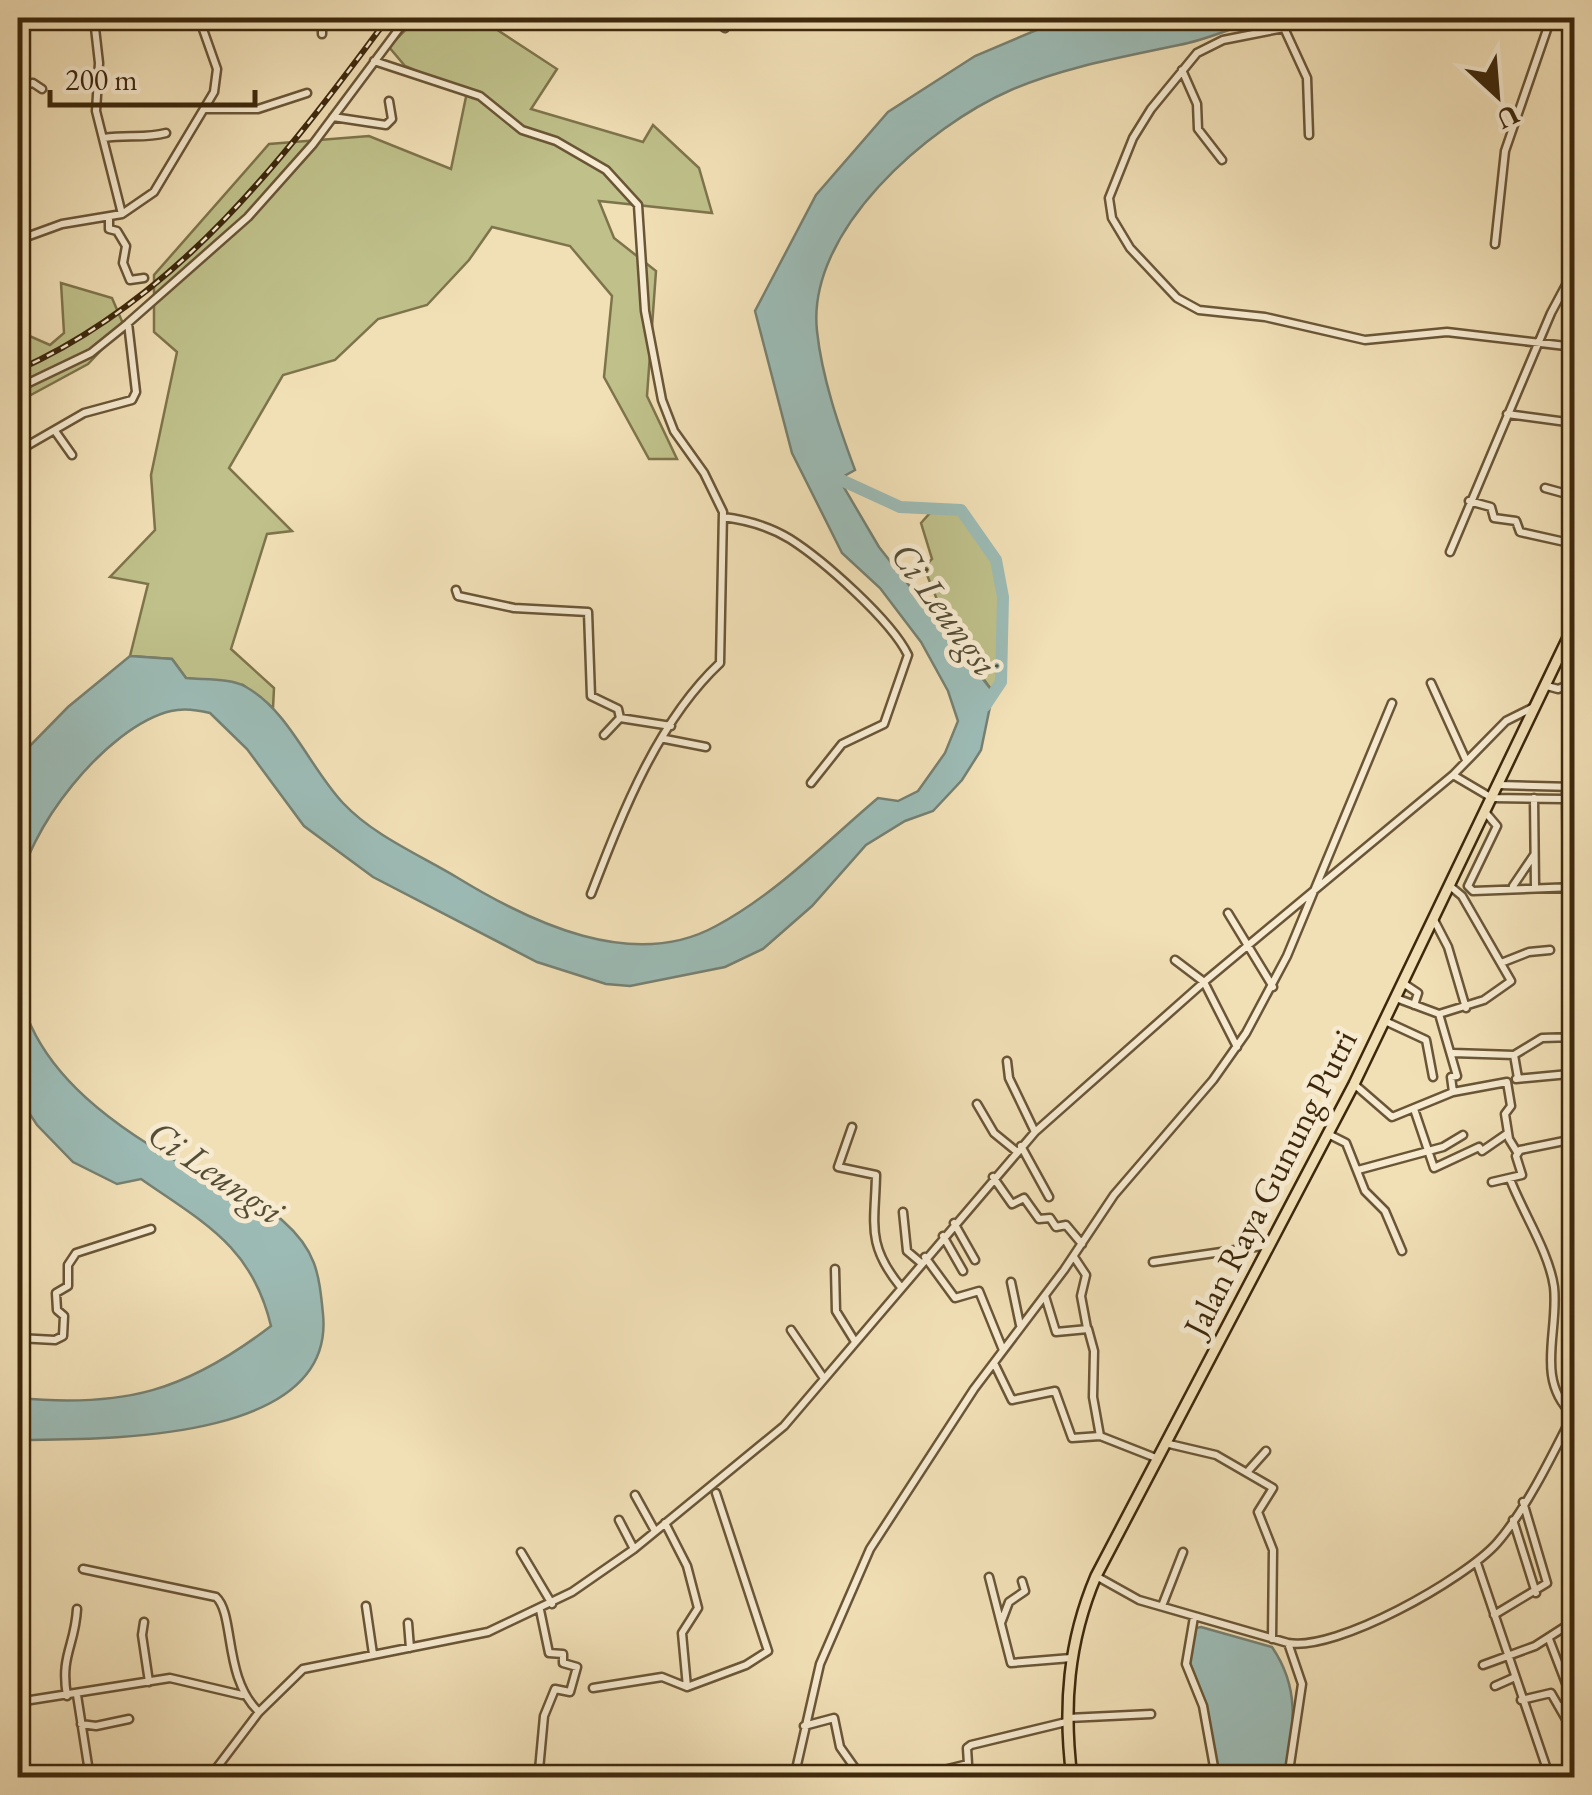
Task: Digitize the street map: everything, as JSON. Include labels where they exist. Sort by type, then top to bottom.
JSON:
[{"type":"main road","name":"Jalan Raya Gunung Putri","points":[[1072,1778],[1066,1720],[1072,1658],[1096,1576],[1354,1084],[1574,625]]},
{"type":"street","points":[[18,23],[27,18]]},
{"type":"street","points":[[18,240],[62,224],[122,214],[154,192],[212,100],[217,69],[200,18]]},
{"type":"street","points":[[322,18],[322,34]]},
{"type":"street","points":[[18,388],[92,353],[248,217],[333,117],[407,18]]},
{"type":"street","points":[[710,18],[726,28]]},
{"type":"street","points":[[1495,244],[1505,151],[1551,18]]},
{"type":"street","points":[[95,28],[99,63],[96,110],[122,214]]},
{"type":"street","points":[[1310,135],[1307,78],[1284,28],[1214,44],[1182,70],[1136,132],[1108,204],[1130,248],[1184,304],[1365,340],[1447,332],[1574,348]]},
{"type":"street","points":[[374,61],[467,88],[522,130],[566,146],[626,187],[642,216],[638,256],[662,400],[674,430],[704,472],[723,517],[720,663],[688,694],[639,778],[591,894]]},
{"type":"street","points":[[1182,70],[1198,104],[1198,129],[1222,160]]},
{"type":"street","points":[[18,86],[33,83],[42,89]]},
{"type":"street","points":[[205,109],[258,109],[307,92]]},
{"type":"street","points":[[333,117],[389,124],[389,102]]},
{"type":"street","points":[[104,138],[127,134],[145,139],[166,133]]},
{"type":"street","points":[[109,218],[109,229],[117,232],[126,246],[123,263],[130,280],[144,278]]},
{"type":"street","points":[[1450,552],[1507,414],[1574,270]]},
{"type":"street","points":[[18,450],[84,413],[107,410],[135,396],[128,323]]},
{"type":"street","points":[[1507,414],[1574,422]]},
{"type":"street","points":[[56,430],[72,456]]},
{"type":"street","points":[[1545,488],[1574,496]]},
{"type":"street","points":[[1469,501],[1491,507],[1494,518],[1516,521],[1520,532],[1574,544]]},
{"type":"street","points":[[723,517],[754,522],[790,540],[886,625],[908,654],[884,724],[842,744],[811,783]]},
{"type":"street","points":[[456,590],[458,596],[514,608],[588,612],[591,696],[617,708],[620,718]]},
{"type":"street","points":[[1547,686],[1558,689],[1574,683]]},
{"type":"street","points":[[1431,684],[1466,760]]},
{"type":"street","points":[[794,1778],[824,1653],[870,1549],[1003,1350],[1074,1257],[1132,1171],[1197,1099],[1237,1047],[1273,987],[1392,702]]},
{"type":"street","points":[[208,1778],[259,1712],[302,1669],[488,1632],[552,1604],[634,1549],[784,1426],[1035,1132],[1204,982],[1453,775],[1514,715],[1536,706]]},
{"type":"street","points":[[620,718],[671,726]]},
{"type":"street","points":[[604,735],[620,718]]},
{"type":"street","points":[[665,739],[706,748]]},
{"type":"street","points":[[1453,775],[1492,798],[1564,799]]},
{"type":"street","points":[[1498,785],[1570,787],[1564,799],[1571,834],[1569,1074],[1574,1086]]},
{"type":"street","points":[[1534,798],[1535,886]]},
{"type":"street","points":[[1470,882],[1497,826],[1486,813]]},
{"type":"street","points":[[1512,887],[1535,854]]},
{"type":"street","points":[[1396,998],[1439,1014],[1466,1008],[1509,984],[1453,880],[1470,882],[1478,891],[1571,887]]},
{"type":"street","points":[[1228,913],[1273,987]]},
{"type":"street","points":[[1434,920],[1445,940],[1466,1008]]},
{"type":"street","points":[[1501,963],[1529,952],[1550,950]]},
{"type":"street","points":[[1176,960],[1204,982],[1237,1047]]},
{"type":"street","points":[[1404,983],[1418,993],[1414,1005]]},
{"type":"street","points":[[1439,1014],[1458,1076],[1451,1077],[1453,1092]]},
{"type":"street","points":[[1385,1021],[1426,1040],[1432,1077]]},
{"type":"street","points":[[1452,1053],[1514,1055],[1542,1038],[1571,1037]]},
{"type":"street","points":[[1514,1055],[1518,1078]]},
{"type":"street","points":[[1007,1061],[1009,1078],[1035,1132]]},
{"type":"street","points":[[1354,1084],[1392,1117],[1453,1092],[1518,1078],[1569,1074]]},
{"type":"street","points":[[1492,1182],[1523,1173],[1504,1114],[1512,1106],[1507,1082]]},
{"type":"street","points":[[977,1104],[994,1134],[1018,1148],[1049,1197]]},
{"type":"street","points":[[1414,1109],[1434,1168],[1479,1147],[1486,1150],[1508,1133]]},
{"type":"street","points":[[852,1127],[838,1167],[876,1175],[873,1238],[884,1267],[900,1286]]},
{"type":"street","points":[[1326,1134],[1342,1139],[1365,1191],[1385,1210],[1402,1251]]},
{"type":"street","points":[[1358,1170],[1427,1152],[1462,1135]]},
{"type":"street","points":[[1517,1152],[1574,1139]]},
{"type":"street","points":[[993,1177],[1012,1204],[1024,1198],[1039,1219],[1050,1218],[1056,1227],[1066,1226],[1082,1244]]},
{"type":"street","points":[[1096,1576],[1139,1600],[1272,1639],[1308,1644],[1356,1632],[1477,1562],[1512,1519],[1567,1433],[1573,1413],[1559,1398],[1550,1367],[1554,1286],[1510,1179]]},
{"type":"street","points":[[904,1212],[907,1251],[923,1260],[955,1298],[979,1290],[1003,1350]]},
{"type":"street","points":[[954,1223],[974,1260]]},
{"type":"street","points":[[18,1338],[63,1336],[64,1316],[57,1310],[56,1293],[68,1286],[68,1266],[76,1253],[151,1229]]},
{"type":"street","points":[[943,1236],[964,1272]]},
{"type":"street","points":[[1153,1262],[1269,1246]]},
{"type":"street","points":[[1074,1257],[1086,1275],[1081,1296],[1094,1351],[1092,1397],[1100,1436]]},
{"type":"street","points":[[835,1269],[836,1311],[854,1340]]},
{"type":"street","points":[[1011,1282],[1020,1326]]},
{"type":"street","points":[[1045,1295],[1056,1332],[1086,1328]]},
{"type":"street","points":[[791,1330],[822,1377]]},
{"type":"street","points":[[994,1363],[1012,1400],[1055,1391],[1072,1438],[1100,1436],[1156,1458]]},
{"type":"street","points":[[1567,1433],[1574,1448]]},
{"type":"street","points":[[1164,1442],[1216,1455],[1249,1470],[1274,1488],[1258,1512],[1272,1550],[1272,1639]]},
{"type":"street","points":[[1249,1470],[1266,1451]]},
{"type":"street","points":[[592,1688],[662,1676],[687,1687],[746,1665],[768,1651],[716,1494]]},
{"type":"street","points":[[635,1495],[655,1531]]},
{"type":"street","points":[[1493,1615],[1546,1585],[1547,1574],[1523,1501]]},
{"type":"street","points":[[1512,1519],[1536,1592]]},
{"type":"street","points":[[619,1520],[634,1549]]},
{"type":"street","points":[[665,1523],[687,1566],[698,1608],[682,1634],[687,1687]]},
{"type":"street","points":[[521,1552],[552,1604]]},
{"type":"street","points":[[1162,1606],[1182,1552]]},
{"type":"street","points":[[1477,1562],[1506,1658],[1550,1778]]},
{"type":"street","points":[[84,1569],[216,1597],[225,1613],[227,1642],[242,1696],[259,1712]]},
{"type":"street","points":[[989,1577],[1012,1664],[1072,1658]]},
{"type":"street","points":[[1000,1624],[1010,1602],[1026,1589],[1022,1581]]},
{"type":"street","points":[[366,1606],[372,1654]]},
{"type":"street","points":[[66,1696],[64,1661],[73,1638],[77,1610]]},
{"type":"street","points":[[540,1610],[548,1653],[562,1654],[563,1663],[577,1666],[570,1692],[555,1690],[544,1716],[540,1770],[551,1778]]},
{"type":"street","points":[[1194,1617],[1186,1664],[1203,1706],[1216,1778]]},
{"type":"street","points":[[144,1622],[142,1635],[149,1682]]},
{"type":"street","points":[[1483,1665],[1548,1639],[1574,1622]]},
{"type":"street","points":[[408,1623],[410,1648]]},
{"type":"street","points":[[1548,1639],[1572,1698],[1560,1707]]},
{"type":"street","points":[[1288,1643],[1302,1684],[1288,1778]]},
{"type":"street","points":[[1495,1686],[1513,1678]]},
{"type":"street","points":[[18,1702],[183,1680],[242,1696]]},
{"type":"street","points":[[1521,1700],[1548,1692],[1574,1733]]},
{"type":"street","points":[[76,1695],[90,1778]]},
{"type":"street","points":[[911,1778],[968,1764],[967,1748],[971,1745],[1066,1720],[1151,1714]]},
{"type":"street","points":[[804,1726],[834,1718],[840,1748],[857,1771],[883,1772],[894,1778]]},
{"type":"street","points":[[81,1724],[96,1726],[129,1719]]},
{"type":"green space","points":[[417,18],[479,18],[557,69],[531,109],[643,142],[653,125],[699,168],[712,213],[599,201],[614,238],[656,271],[647,396],[677,459],[649,459],[604,377],[612,296],[570,246],[492,227],[469,260],[427,305],[378,319],[335,360],[283,375],[229,468],[292,531],[267,534],[231,649],[274,688],[273,708],[243,685],[186,678],[172,659],[130,656],[148,584],[110,577],[155,530],[151,475],[177,352],[154,332],[154,275],[269,144],[369,136],[451,169],[467,92],[405,66],[389,47]]},
{"type":"green space","points":[[61,283],[112,298],[124,326],[88,364],[18,402],[18,331],[50,345],[64,333]]},
{"type":"green space","points":[[961,510],[989,551],[1001,590],[1001,682],[993,692],[951,634],[927,575],[926,565],[932,559],[921,523],[930,513]]},
{"type":"water","points":[[1065,18],[1266,18],[1190,43],[1052,75],[978,107],[910,156],[879,187],[852,220],[831,256],[819,293],[817,331],[827,384],[855,470],[839,479],[879,547],[993,692],[981,750],[962,780],[933,811],[905,821],[866,845],[812,906],[763,949],[725,967],[630,986],[606,984],[537,962],[373,877],[304,826],[247,749],[210,713],[180,710],[146,721],[121,737],[72,785],[35,842],[23,870],[18,896],[18,758],[68,707],[130,656],[172,659],[186,678],[246,687],[275,710],[331,789],[369,825],[517,911],[583,936],[617,943],[651,944],[684,939],[716,926],[780,883],[878,798],[898,801],[918,791],[945,753],[958,721],[948,691],[921,642],[880,588],[842,553],[792,453],[755,311],[816,195],[888,112],[975,56]]},
{"type":"water","points":[[18,982],[25,1012],[38,1040],[56,1066],[100,1110],[152,1147],[258,1202],[303,1242],[317,1274],[323,1314],[317,1356],[293,1388],[255,1410],[208,1425],[156,1434],[18,1440],[18,1398],[90,1400],[152,1390],[211,1366],[271,1326],[252,1275],[205,1224],[141,1179],[117,1184],[73,1162],[37,1125],[18,1096]]},
{"type":"water","points":[[1195,1628],[1272,1647],[1281,1663],[1293,1710],[1284,1777],[1218,1777],[1206,1704],[1188,1658]]},
{"type":"waterway","name":"Ci Leungsi","points":[[839,479],[900,507],[961,510],[996,560],[1003,597],[1001,682],[985,706]]},
{"type":"railway","points":[[18,370],[76,340],[179,263],[269,171],[388,18]]}]
